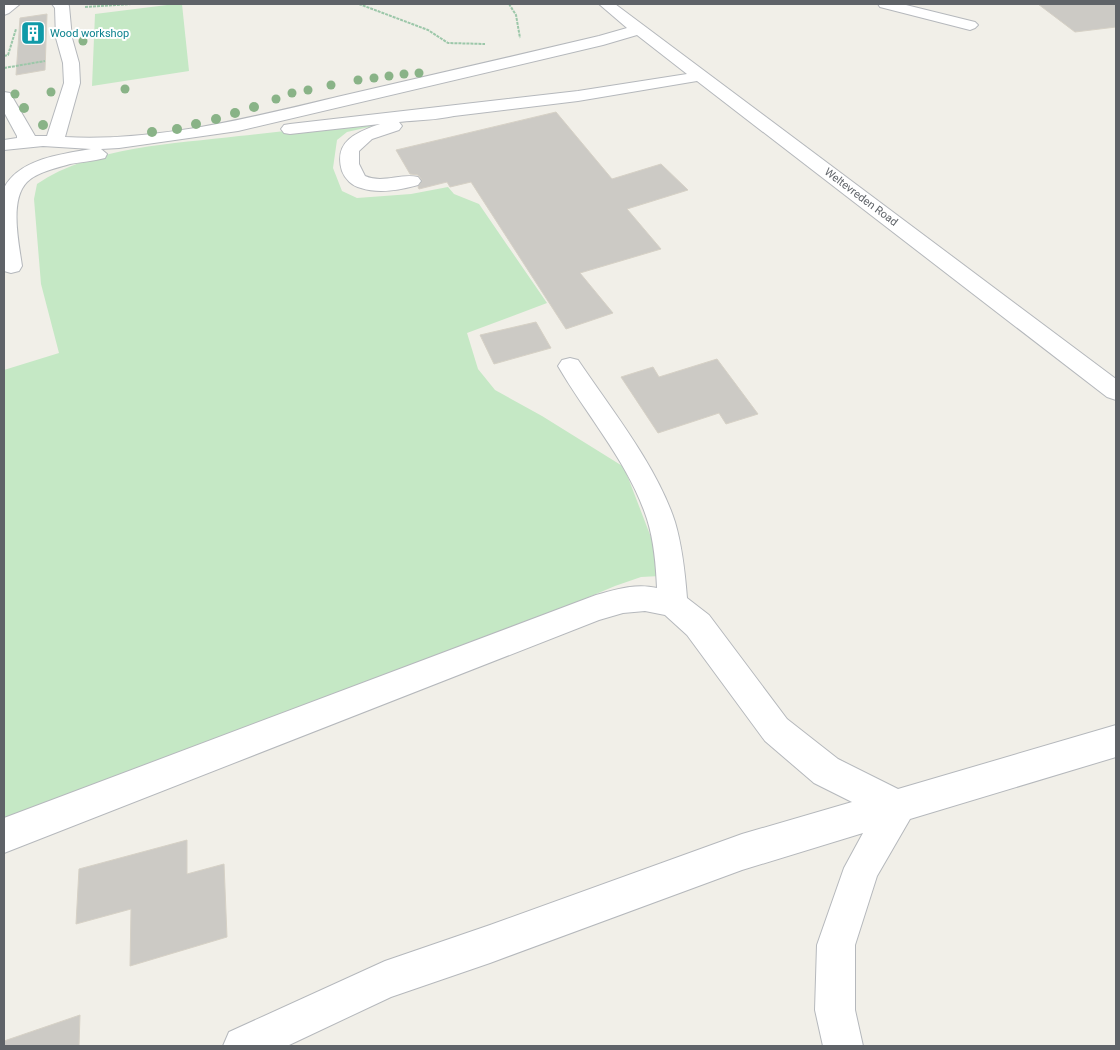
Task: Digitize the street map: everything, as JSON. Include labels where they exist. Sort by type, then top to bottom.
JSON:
[{"type":"street","points":[[4,10],[13,4]]},
{"type":"street","name":"Weltevreden Road","points":[[606,4],[1116,391]]},
{"type":"street","points":[[885,4],[970,25]]},
{"type":"street","points":[[56,141],[72,83],[70,57],[64,38],[60,5]]},
{"type":"street","points":[[4,145],[56,141],[94,144],[119,143],[238,126],[639,29]]},
{"type":"street","points":[[10,266],[9,200],[21,177],[58,162],[94,154],[578,96],[687,79],[700,75]]},
{"type":"street","points":[[4,97],[26,136],[26,142]]},
{"type":"street","points":[[411,181],[376,186],[363,184],[352,175],[350,148],[366,135],[380,129],[454,111]]},
{"type":"street","points":[[570,366],[638,473],[657,511],[671,567],[673,604]]},
{"type":"street","points":[[4,836],[596,608],[623,600],[645,598],[673,604],[698,625],[776,730],[826,771],[898,807]]},
{"type":"street","points":[[243,1046],[385,980],[490,944],[742,852],[1116,741]]},
{"type":"street","points":[[843,1046],[835,1010],[836,945],[862,868],[898,807]]},
{"type":"path","points":[[60,5],[92,7],[131,4]]},
{"type":"path","points":[[359,4],[428,30],[448,43],[516,45],[532,56]]},
{"type":"path","points":[[509,4],[514,9],[519,23],[520,38],[516,45]]},
{"type":"path","points":[[4,56],[8,55],[16,30]]},
{"type":"path","points":[[4,68],[70,57]]},
{"type":"green space","points":[[182,4],[189,71],[92,86],[95,14]]},
{"type":"green space","points":[[413,117],[347,132],[337,140],[333,168],[342,191],[357,198],[411,194],[448,187],[454,194],[479,204],[547,303],[467,333],[478,369],[495,390],[542,416],[624,467],[657,553],[660,576],[641,577],[615,586],[451,655],[267,725],[4,819],[4,370],[59,353],[41,284],[34,199],[37,184],[59,171],[83,162],[108,154],[135,149]]},
{"type":"building","points":[[1038,4],[1116,4],[1116,27],[1075,32]]},
{"type":"building","points":[[47,14],[45,70],[16,75],[20,18]]},
{"type":"building","points":[[556,112],[612,179],[661,164],[688,190],[627,209],[661,249],[580,273],[613,313],[566,329],[471,182],[450,187],[447,182],[419,189],[418,187],[422,180],[418,175],[410,174],[396,150]]},
{"type":"building","points":[[536,322],[551,348],[494,364],[480,335]]},
{"type":"building","points":[[717,359],[758,414],[726,424],[719,413],[658,433],[621,377],[653,367],[659,377]]},
{"type":"building","points":[[187,840],[187,874],[224,864],[227,937],[130,966],[131,909],[76,924],[79,869]]},
{"type":"building","points":[[80,1015],[79,1046],[4,1046],[4,1041]]},
{"type":"place","name":"Wood workshop","points":[[33,33]]}]
